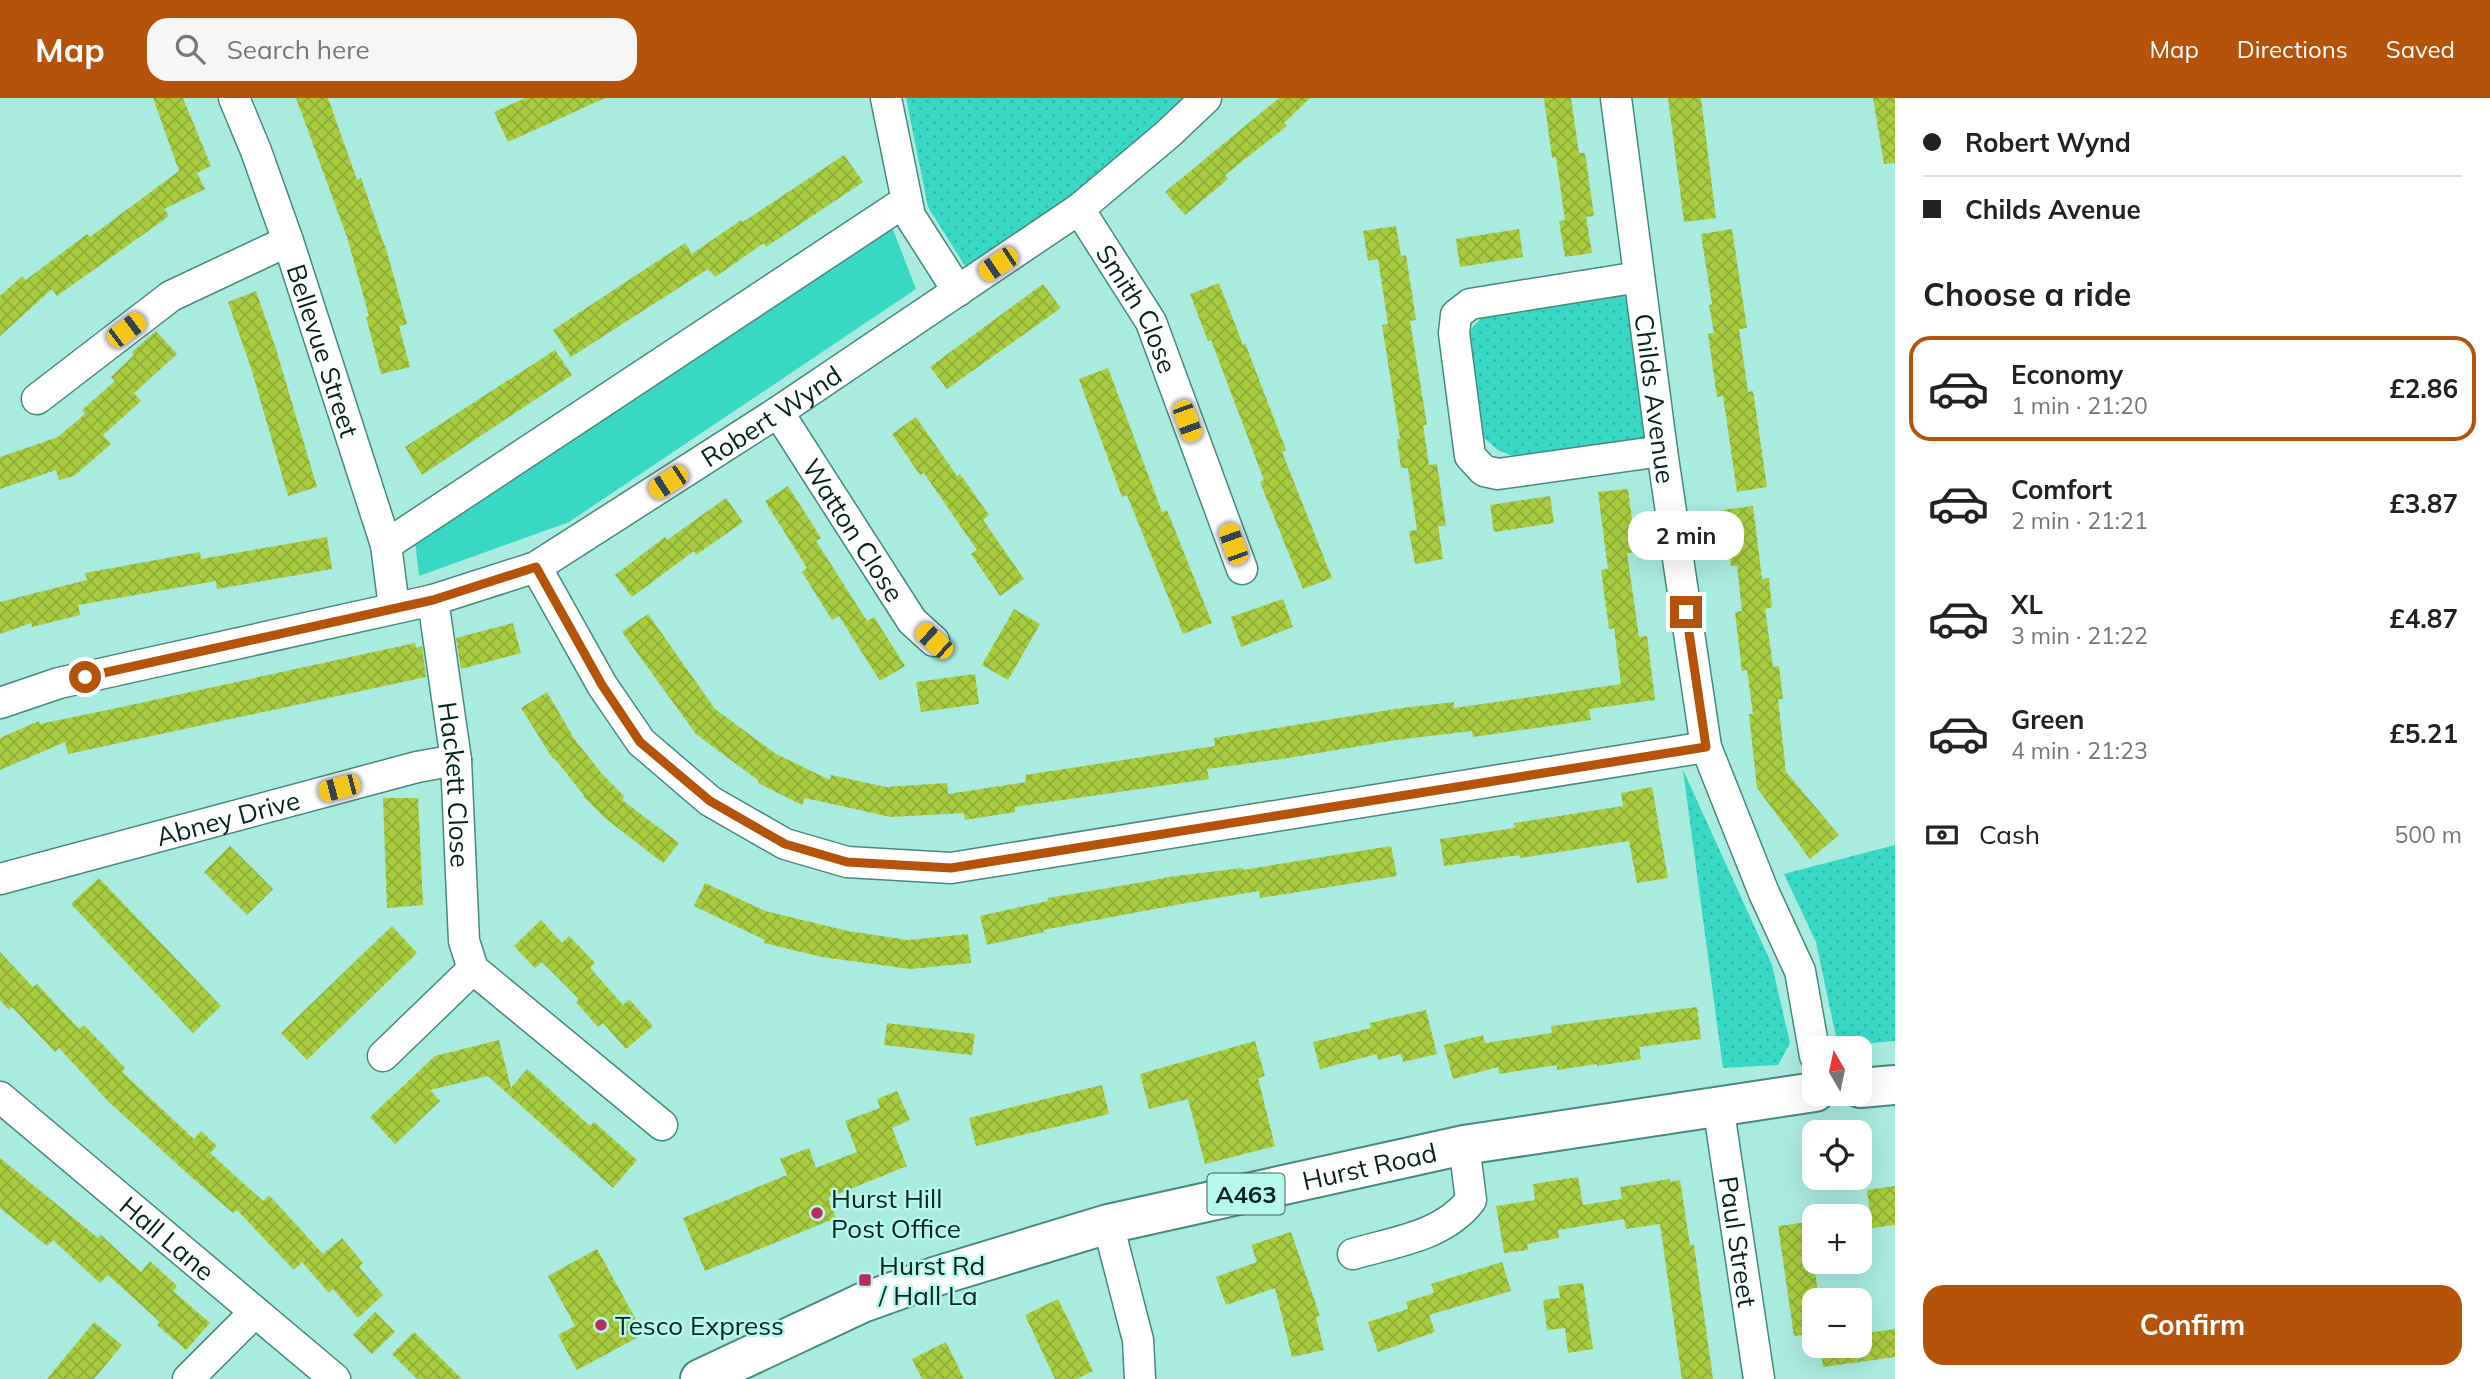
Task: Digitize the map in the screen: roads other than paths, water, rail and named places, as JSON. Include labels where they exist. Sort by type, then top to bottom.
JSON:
[{"type":"main road","points":[[1872,1087],[1895,1085]]},
{"type":"main road","name":"Hurst Road","points":[[700,1379],[862,1303],[915,1283],[1108,1224],[1464,1145],[1802,1094]]},
{"type":"street","name":"Bellevue Street","points":[[234,98],[288,241],[386,545],[394,607]]},
{"type":"street","points":[[886,98],[909,216],[958,291]]},
{"type":"street","name":"Robert Wynd","points":[[0,703],[59,683],[433,600],[536,567],[778,412],[1079,209],[1206,98]]},
{"type":"street","name":"Childs Avenue","points":[[1616,98],[1662,452],[1706,747],[1764,893],[1800,971],[1811,1036]]},
{"type":"street","points":[[386,545],[906,201]]},
{"type":"street","name":"Smith Close","points":[[1079,209],[1151,322],[1242,569]]},
{"type":"street","points":[[37,398],[171,296],[288,241]]},
{"type":"street","points":[[1639,277],[1470,304],[1456,315],[1454,332],[1470,456],[1484,471],[1497,474],[1662,452]]},
{"type":"street","name":"Watton Close","points":[[778,412],[912,621],[934,641]]},
{"type":"street","points":[[536,567],[602,685],[640,742],[710,801],[785,844],[847,862],[951,868],[1706,747]]},
{"type":"street","name":"Hackett Close","points":[[433,600],[456,760],[464,941],[473,969]]},
{"type":"street","name":"Abney Drive","points":[[0,879],[417,767],[456,760]]},
{"type":"street","points":[[383,1056],[473,969],[662,1125]]},
{"type":"street","name":"Hall Lane","points":[[0,1097],[335,1379]]},
{"type":"street","name":"Paul Street","points":[[1718,1105],[1759,1379]]},
{"type":"street","points":[[1353,1254],[1438,1228],[1460,1214],[1471,1200],[1464,1145]]},
{"type":"street","points":[[1108,1224],[1138,1340],[1140,1379]]},
{"type":"street","points":[[188,1379],[255,1312]]},
{"type":"place","name":"Hurst Hill Post Office","points":[[817,1213]]},
{"type":"place","name":"Hurst Rd / Hall La","points":[[865,1280]]},
{"type":"place","name":"Tesco Express","points":[[601,1325]]}]
